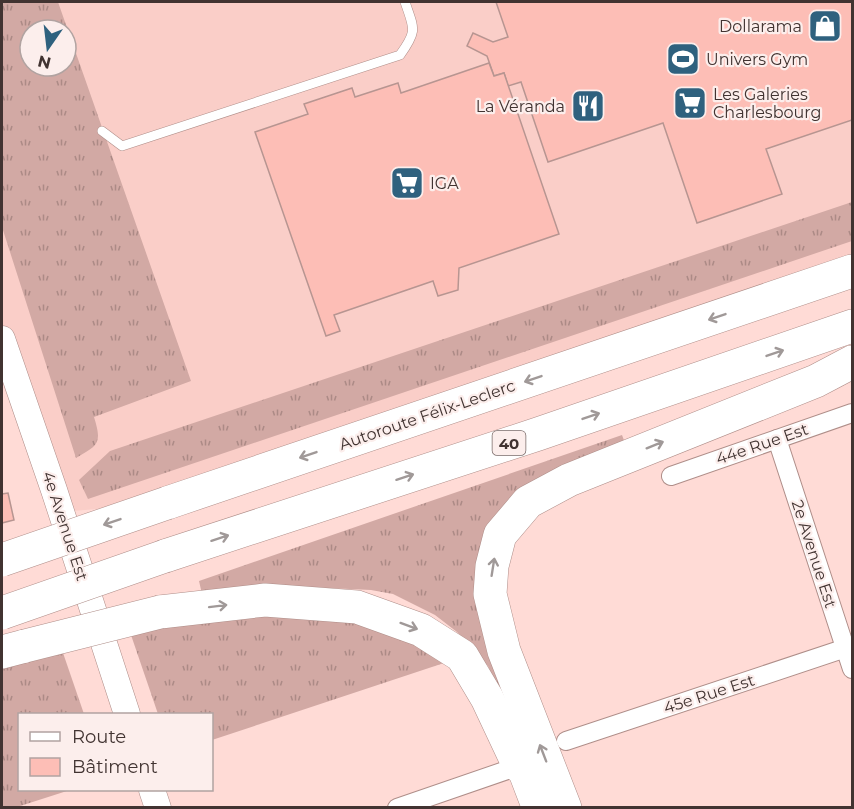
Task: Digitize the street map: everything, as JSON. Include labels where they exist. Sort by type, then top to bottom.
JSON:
[{"type":"highway","points":[[762,302],[852,253]]},
{"type":"highway","name":"Autoroute Félix-Leclerc","points":[[2,560],[852,272]]},
{"type":"highway","name":"40","points":[[2,613],[165,556],[538,434],[852,326]]},
{"type":"highway","points":[[564,807],[504,651],[490,594],[492,566],[500,536],[528,502],[569,480],[816,381],[852,362]]},
{"type":"highway","points":[[13,649],[160,612],[265,600],[357,607],[421,630],[462,656],[487,698],[519,766]]},
{"type":"street","name":"4e Avenue Est","points":[[2,339],[128,713]]},
{"type":"street","name":"44e Rue Est","points":[[671,476],[852,413]]},
{"type":"street","name":"2e Avenue Est","points":[[777,439],[849,647],[852,669]]},
{"type":"street","name":"45e Rue Est","points":[[566,741],[849,647]]},
{"type":"street","points":[[397,807],[519,766],[535,807]]},
{"type":"street","points":[[153,791],[158,807]]},
{"type":"lane","points":[[102,131],[122,146],[400,55],[412,39],[413,27],[405,2]]},
{"type":"shaded area","points":[[2,2],[852,2],[852,253],[762,302],[167,503],[61,512],[2,339]]},
{"type":"green space","points":[[2,2],[58,2],[64,18],[18,18],[18,78],[78,78],[78,59],[191,381],[94,417],[98,433],[97,442],[90,450],[76,458],[2,227]]},
{"type":"green space","points":[[852,202],[852,241],[88,499],[79,480],[110,451]]},
{"type":"green space","points":[[622,435],[625,443],[493,536],[509,698],[503,700],[488,666],[457,632],[435,615],[393,594],[371,590],[307,587],[202,594],[199,581]]},
{"type":"green space","points":[[272,614],[358,619],[406,631],[444,663],[213,740],[213,713],[158,713],[131,635],[177,624]]},
{"type":"green space","points":[[62,650],[84,713],[18,713],[18,791],[67,791],[17,807],[2,808],[2,667]]},
{"type":"building","name":"Les Galeries Charlesbourg","points":[[496,2],[852,2],[852,120],[766,149],[782,194],[697,223],[663,123],[548,162],[521,82],[508,86],[504,73],[494,76],[487,56],[467,46],[473,33],[493,42],[508,37]]},
{"type":"building","name":"IGA","points":[[489,63],[494,76],[504,73],[559,234],[459,268],[458,290],[438,296],[433,281],[334,315],[340,331],[326,336],[255,132],[308,114],[304,104],[352,88],[355,97],[398,83],[401,93]]},
{"type":"building","points":[[8,493],[14,520],[2,523],[2,494]]},
{"type":"place","name":"Dollarama","points":[[825,26]]},
{"type":"place","name":"Univers Gym","points":[[683,59]]},
{"type":"place","name":"Les Galeries Charlesbourg","points":[[690,103]]},
{"type":"place","name":"La Véranda","points":[[588,106]]},
{"type":"place","name":"IGA","points":[[407,183]]}]
